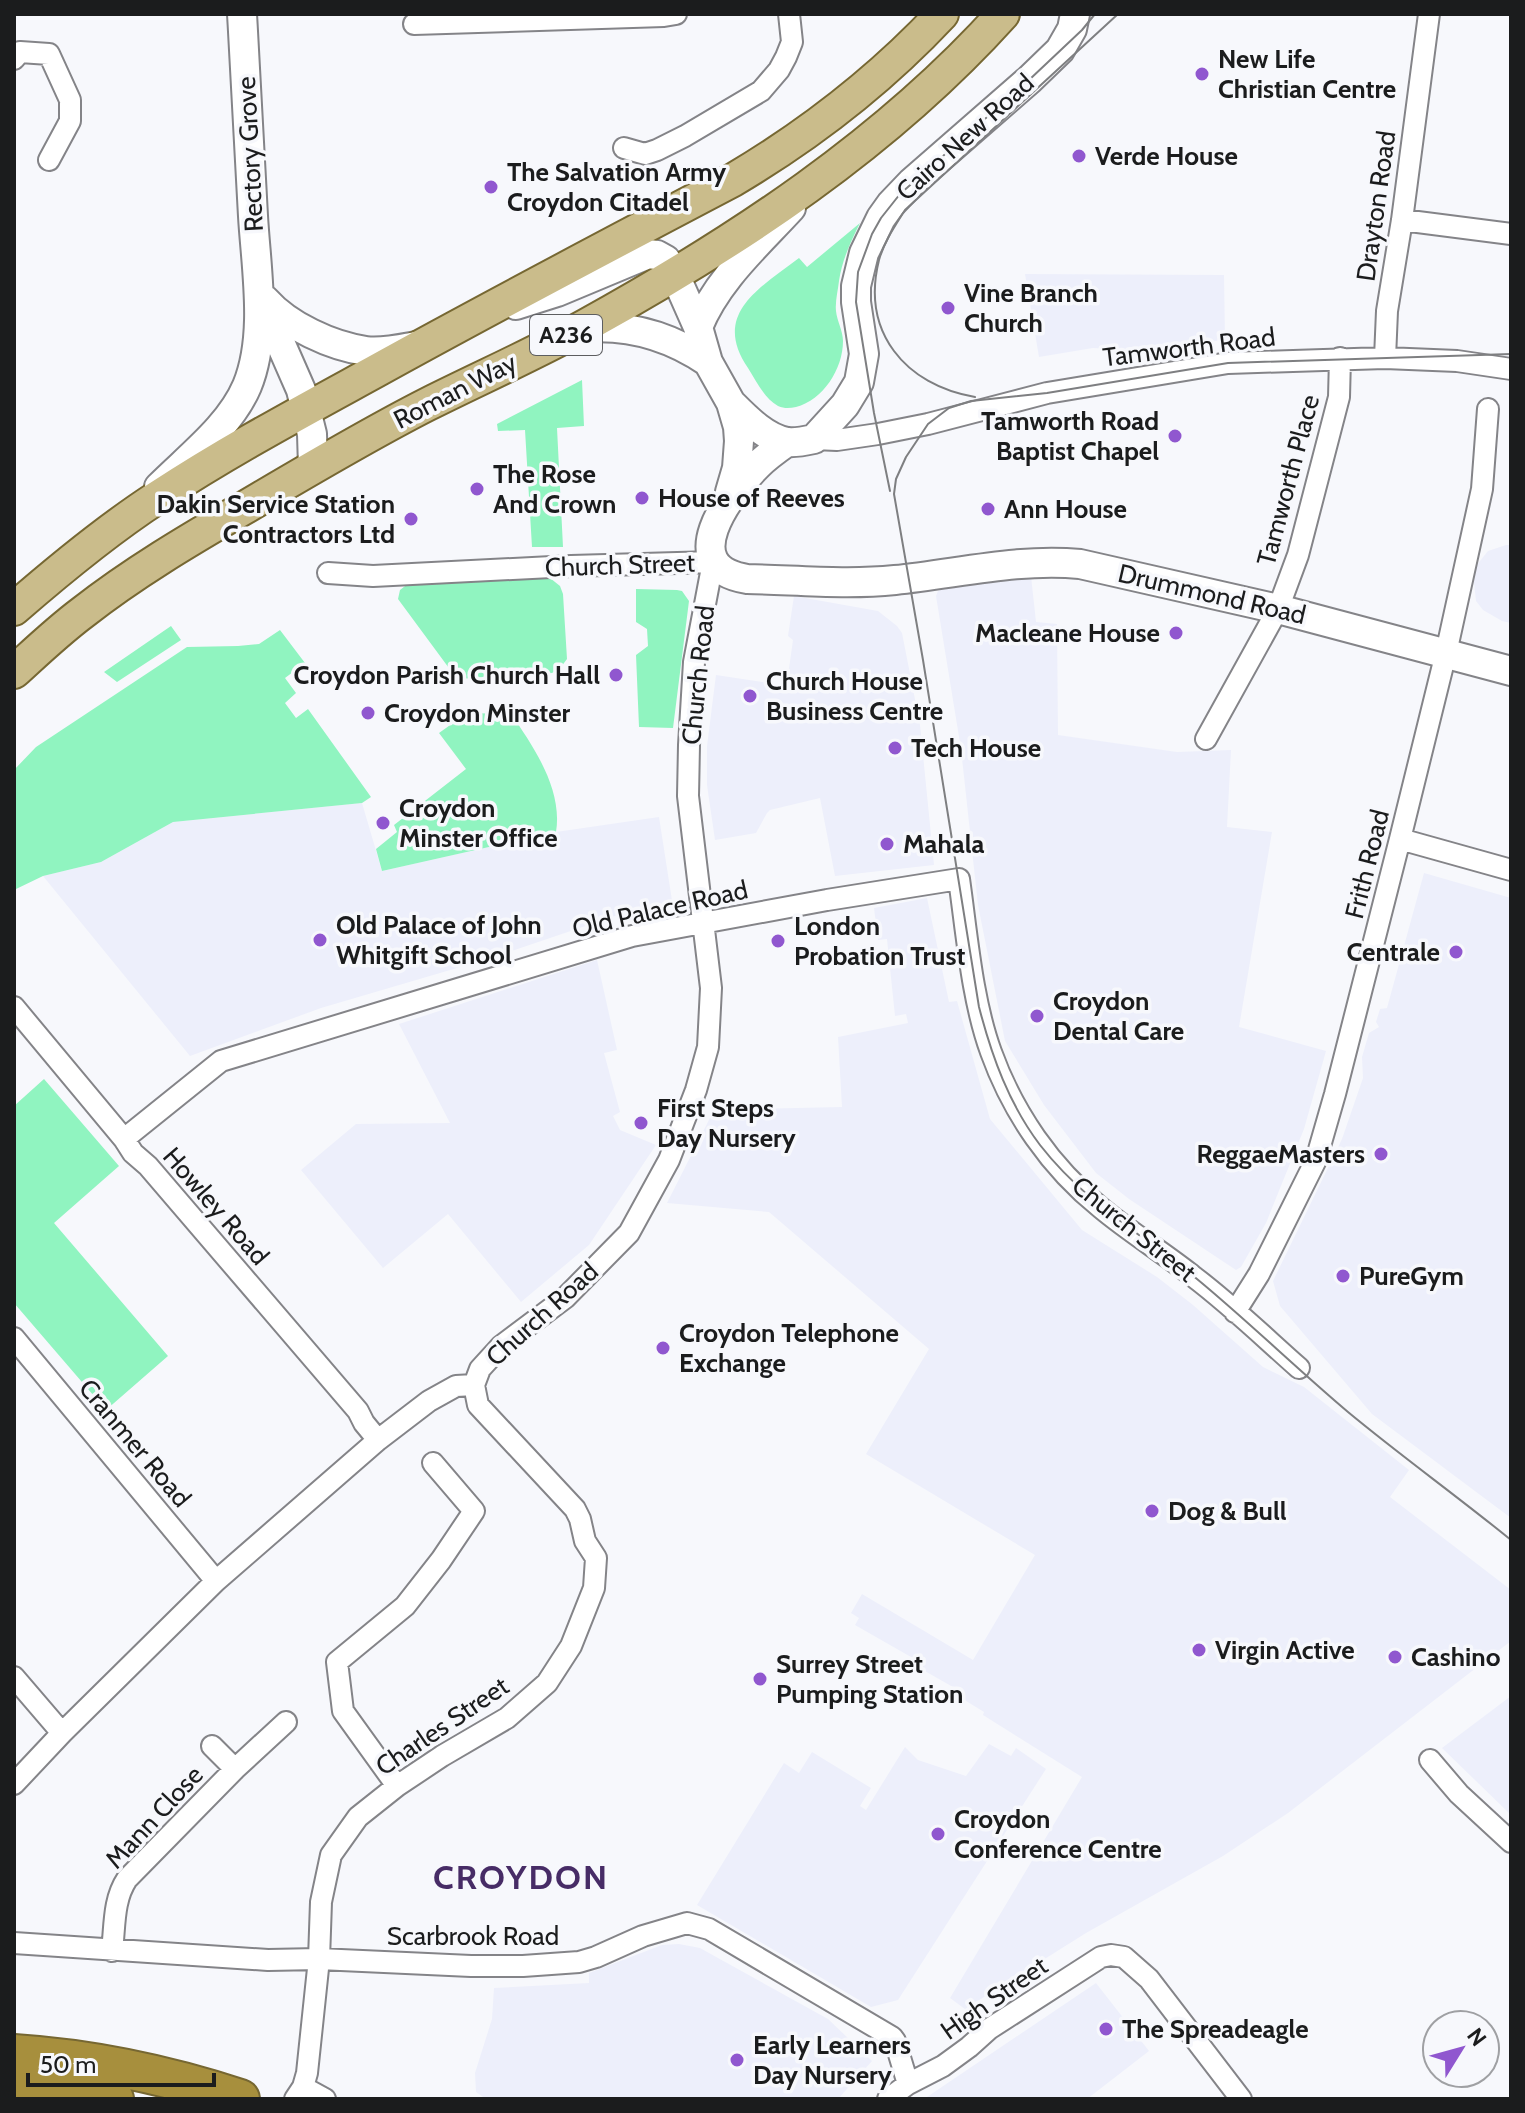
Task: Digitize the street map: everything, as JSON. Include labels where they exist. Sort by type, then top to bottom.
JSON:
[{"type":"highway","points":[[14,2054],[129,2069],[240,2099]]},
{"type":"highway","points":[[14,2085],[114,2099]]},
{"type":"main road","name":"Roman Way","points":[[14,609],[68,562],[127,518],[243,444],[776,155],[883,72],[942,14]]},
{"type":"main road","name":"Roman Way","points":[[14,672],[82,613],[179,546],[425,406],[582,328],[675,275],[810,187],[911,105],[1003,14]]},
{"type":"street","name":"Rectory Grove","points":[[127,518],[218,429],[247,385],[255,357],[259,293],[242,14]]},
{"type":"street","points":[[414,24],[676,14]]},
{"type":"street","points":[[624,148],[645,154],[657,150],[761,91],[779,70],[792,42],[789,14]]},
{"type":"street","name":"Cairo New Road","points":[[726,504],[756,467],[800,440],[845,405],[859,382],[864,354],[856,286],[864,253],[881,218],[912,182],[1060,50],[1072,29],[1075,14]]},
{"type":"street","name":"Drayton Road","points":[[1385,358],[1387,311],[1429,14]]},
{"type":"street","points":[[17,55],[49,54],[70,100],[70,121],[49,160]]},
{"type":"street","points":[[698,327],[721,285],[810,187]]},
{"type":"street","points":[[1402,220],[1511,234]]},
{"type":"street","points":[[465,321],[557,292],[648,254],[666,260],[698,327],[708,362],[731,403],[738,427],[737,468],[726,504],[711,536],[713,562]]},
{"type":"street","name":"Rectory Grove","points":[[259,293],[301,390],[312,434],[313,467]]},
{"type":"street","points":[[259,293],[287,320],[332,342],[366,351],[389,351],[424,344]]},
{"type":"street","points":[[582,328],[619,328],[670,340],[708,362]]},
{"type":"street","name":"Tamworth Place","points":[[1206,739],[1278,609],[1298,555],[1339,397],[1340,358]]},
{"type":"street","name":"Tamworth Road","points":[[800,440],[837,440],[878,434],[1047,393],[1228,363],[1385,358],[1467,362],[1511,369]]},
{"type":"street","points":[[731,403],[755,425],[777,438],[800,440]]},
{"type":"street","name":"Frith Road","points":[[1235,1312],[1259,1274],[1316,1160],[1335,1094],[1446,653],[1482,489],[1488,409]]},
{"type":"street","name":"Church Street","points":[[328,573],[373,576],[713,562],[722,571],[747,579],[907,579]]},
{"type":"street","name":"Church Road","points":[[14,1784],[216,1581],[378,1440],[429,1401],[456,1386],[474,1385],[480,1369],[501,1346],[565,1298],[629,1233],[669,1160],[696,1090],[708,1047],[711,988],[688,796],[694,662],[713,562]]},
{"type":"street","name":"Drummond Road","points":[[907,579],[1018,564],[1070,563],[1278,609],[1511,671]]},
{"type":"street","points":[[1400,839],[1511,870]]},
{"type":"street","name":"Church Street","points":[[959,879],[979,1007],[990,1049],[1006,1087],[1032,1132],[1063,1173],[1103,1210],[1194,1277],[1299,1368]]},
{"type":"street","name":"Old Palace Road","points":[[124,1139],[221,1061],[632,936],[959,879]]},
{"type":"street","name":"Howley Road","points":[[14,1007],[133,1153],[148,1166],[358,1411],[378,1440]]},
{"type":"street","name":"Cranmer Road","points":[[14,1338],[216,1581]]},
{"type":"street","name":"Charles Street","points":[[299,2093],[307,2073],[319,1959],[321,1902],[331,1855],[358,1817],[442,1756],[507,1718],[547,1683],[571,1646],[594,1588],[596,1558],[585,1541],[575,1509],[478,1405],[474,1385]]},
{"type":"street","points":[[397,1786],[343,1711],[337,1662],[405,1606],[474,1511],[433,1463]]},
{"type":"street","points":[[14,1677],[62,1733]]},
{"type":"street","name":"Mann Close","points":[[112,1951],[117,1905],[127,1879],[286,1722]]},
{"type":"street","name":"Mann Close","points":[[212,1746],[235,1769]]},
{"type":"street","points":[[1430,1760],[1459,1794],[1511,1842]]},
{"type":"street","name":"Scarbrook Road","points":[[14,1943],[268,1960],[319,1959],[485,1967],[557,1965],[596,1957],[643,1936],[687,1923],[709,1929],[892,2037],[908,2084]]},
{"type":"street","name":"High Street","points":[[888,2099],[908,2084],[943,2066],[989,2029],[1101,1957],[1111,1955],[1124,1957],[1149,1979],[1241,2099]]},
{"type":"street","points":[[299,2093],[325,2099]]},
{"type":"shaded area","points":[[1025,274],[1224,275],[1225,340],[1135,350],[1093,348],[1039,357]]},
{"type":"shaded area","points":[[1511,545],[1511,623],[1483,610],[1476,601],[1474,582],[1476,566],[1488,551]]},
{"type":"shaded area","points":[[1031,576],[1036,622],[1057,624],[1058,735],[1177,752],[1231,750],[1227,827],[1272,832],[1239,1027],[1326,1051],[1304,1129],[1266,1223],[1241,1267],[1236,1270],[1129,1199],[1096,1173],[1044,1105],[1005,1041],[978,905],[961,749],[936,596],[943,588]]},
{"type":"shaded area","points":[[794,596],[878,611],[902,633],[920,725],[934,865],[835,876],[820,798],[770,810],[756,833],[715,840],[707,785],[707,746],[716,675],[782,685],[787,683],[793,640],[788,636]]},
{"type":"shaded area","name":"Old Palace of John Whitgift School","points":[[362,803],[382,871],[556,832],[659,817],[673,907],[615,916],[491,958],[321,1008],[190,1056],[43,876],[101,862],[173,822]]},
{"type":"shaded area","points":[[1424,873],[1511,898],[1511,1518],[1372,1414],[1280,1306],[1273,1281],[1342,1139],[1363,1078],[1362,1057],[1369,1033],[1379,1027],[1376,1022],[1380,1009],[1387,1008]]},
{"type":"shaded area","points":[[927,898],[949,1002],[957,1001],[990,1119],[1082,1230],[1157,1277],[1263,1367],[1304,1387],[1409,1470],[1390,1497],[1511,1590],[1511,1641],[1288,1813],[1223,1856],[1086,1933],[965,2009],[950,1998],[1082,1777],[983,1715],[984,1712],[958,1696],[960,1691],[916,1666],[918,1661],[855,1625],[859,1618],[851,1613],[862,1594],[973,1660],[1035,1555],[866,1454],[929,1349],[769,1212],[667,1203],[715,1108],[842,1107],[838,1037],[908,1023],[906,1014],[895,1016],[887,939],[878,940],[874,908]]},
{"type":"shaded area","name":"Old Palace of John Whitgift School","points":[[597,960],[617,1050],[604,1053],[620,1112],[613,1116],[620,1130],[656,1145],[589,1245],[521,1302],[448,1214],[383,1268],[301,1170],[356,1124],[450,1123],[399,1024]]},
{"type":"shaded area","points":[[1511,1696],[1511,1815],[1442,1748]]},
{"type":"shaded area","points":[[989,1744],[1011,1756],[1016,1748],[1046,1769],[898,2000],[871,2007],[697,1905],[784,1763],[799,1773],[812,1752],[871,1788],[860,1806],[866,1810],[905,1747],[918,1760],[966,1776]]},
{"type":"shaded area","points":[[662,1945],[700,1948],[828,2019],[872,2061],[838,2099],[486,2099],[476,2092],[475,2073],[492,2019],[494,1988],[589,1983],[589,1973]]},
{"type":"shaded area","points":[[1096,1983],[1149,2051],[1087,2099],[924,2099]]},
{"type":"green space","points":[[860,223],[839,281],[836,311],[843,341],[835,372],[815,398],[796,407],[778,406],[761,389],[738,349],[735,332],[738,317],[745,304],[769,280],[799,258],[807,267]]},
{"type":"green space","points":[[582,380],[584,426],[557,428],[563,547],[532,547],[525,430],[498,431],[497,424]]},
{"type":"green space","points":[[550,578],[560,586],[563,594],[567,659],[552,673],[457,679],[398,599],[400,590],[409,583]]},
{"type":"green space","points":[[636,589],[682,591],[689,601],[673,728],[639,727],[636,655],[648,646],[647,629],[636,622]]},
{"type":"green space","points":[[171,626],[181,640],[117,682],[104,672]]},
{"type":"green space","points":[[280,630],[305,663],[285,678],[296,693],[285,703],[296,718],[308,709],[371,797],[362,803],[173,822],[101,862],[43,876],[14,890],[14,770],[36,747],[187,647],[259,644]]},
{"type":"green space","points":[[467,713],[511,714],[529,740],[551,785],[557,816],[556,832],[382,871],[376,849],[397,832],[394,825],[466,769],[439,733]]},
{"type":"green space","points":[[44,1079],[119,1166],[54,1223],[168,1356],[106,1410],[14,1303],[14,1106]]},
{"type":"tram line","points":[[890,491],[856,302],[858,272],[872,234],[900,194],[1029,80],[1095,14]]},
{"type":"tram line","points":[[975,397],[928,381],[894,351],[883,332],[877,310],[875,286],[881,253],[905,210],[1118,14]]},
{"type":"tram line","points":[[1511,354],[1228,363],[1047,393],[971,401],[949,408],[928,424],[906,457],[896,479],[894,494],[979,1007],[996,1062],[1019,1113],[1058,1166],[1095,1201],[1197,1279],[1348,1412],[1511,1540]]},
{"type":"place","name":"New Life Christian Centre","points":[[1202,74]]},
{"type":"place","name":"Verde House","points":[[1079,156]]},
{"type":"place","name":"The Salvation Army Croydon Citadel","points":[[491,187]]},
{"type":"place","name":"Vine Branch Church","points":[[948,308]]},
{"type":"place","name":"Tamworth Road Baptist Chapel","points":[[1175,436]]},
{"type":"place","name":"The Rose And Crown","points":[[477,489]]},
{"type":"place","name":"House of Reeves","points":[[642,498]]},
{"type":"place","name":"Ann House","points":[[988,509]]},
{"type":"place","name":"Dakin Service Station Contractors Ltd","points":[[411,519]]},
{"type":"place","name":"Macleane House","points":[[1176,633]]},
{"type":"place","name":"Croydon Parish Church Hall","points":[[616,675]]},
{"type":"place","name":"Church House Business Centre","points":[[750,696]]},
{"type":"place","name":"Croydon Minster","points":[[368,713]]},
{"type":"place","name":"Tech House","points":[[895,748]]},
{"type":"place","name":"Croydon Minster Office","points":[[383,823]]},
{"type":"place","name":"Mahala","points":[[887,844]]},
{"type":"place","name":"Old Palace of John Whitgift School","points":[[320,940]]},
{"type":"place","name":"London Probation Trust","points":[[778,941]]},
{"type":"place","name":"Centrale","points":[[1456,952]]},
{"type":"place","name":"Croydon Dental Care","points":[[1037,1016]]},
{"type":"place","name":"First Steps Day Nursery","points":[[641,1123]]},
{"type":"place","name":"ReggaeMasters","points":[[1381,1154]]},
{"type":"place","name":"PureGym","points":[[1343,1276]]},
{"type":"place","name":"Croydon Telephone Exchange","points":[[663,1348]]},
{"type":"place","name":"Dog & Bull","points":[[1152,1511]]},
{"type":"place","name":"Virgin Active","points":[[1199,1650]]},
{"type":"place","name":"Cashino","points":[[1395,1657]]},
{"type":"place","name":"Surrey Street Pumping Station","points":[[760,1679]]},
{"type":"place","name":"Croydon Conference Centre","points":[[938,1834]]},
{"type":"place","name":"The Spreadeagle","points":[[1106,2029]]},
{"type":"place","name":"Early Learners Day Nursery","points":[[737,2060]]},
{"type":"district","name":"CROYDON","points":[[521,1877]]}]
